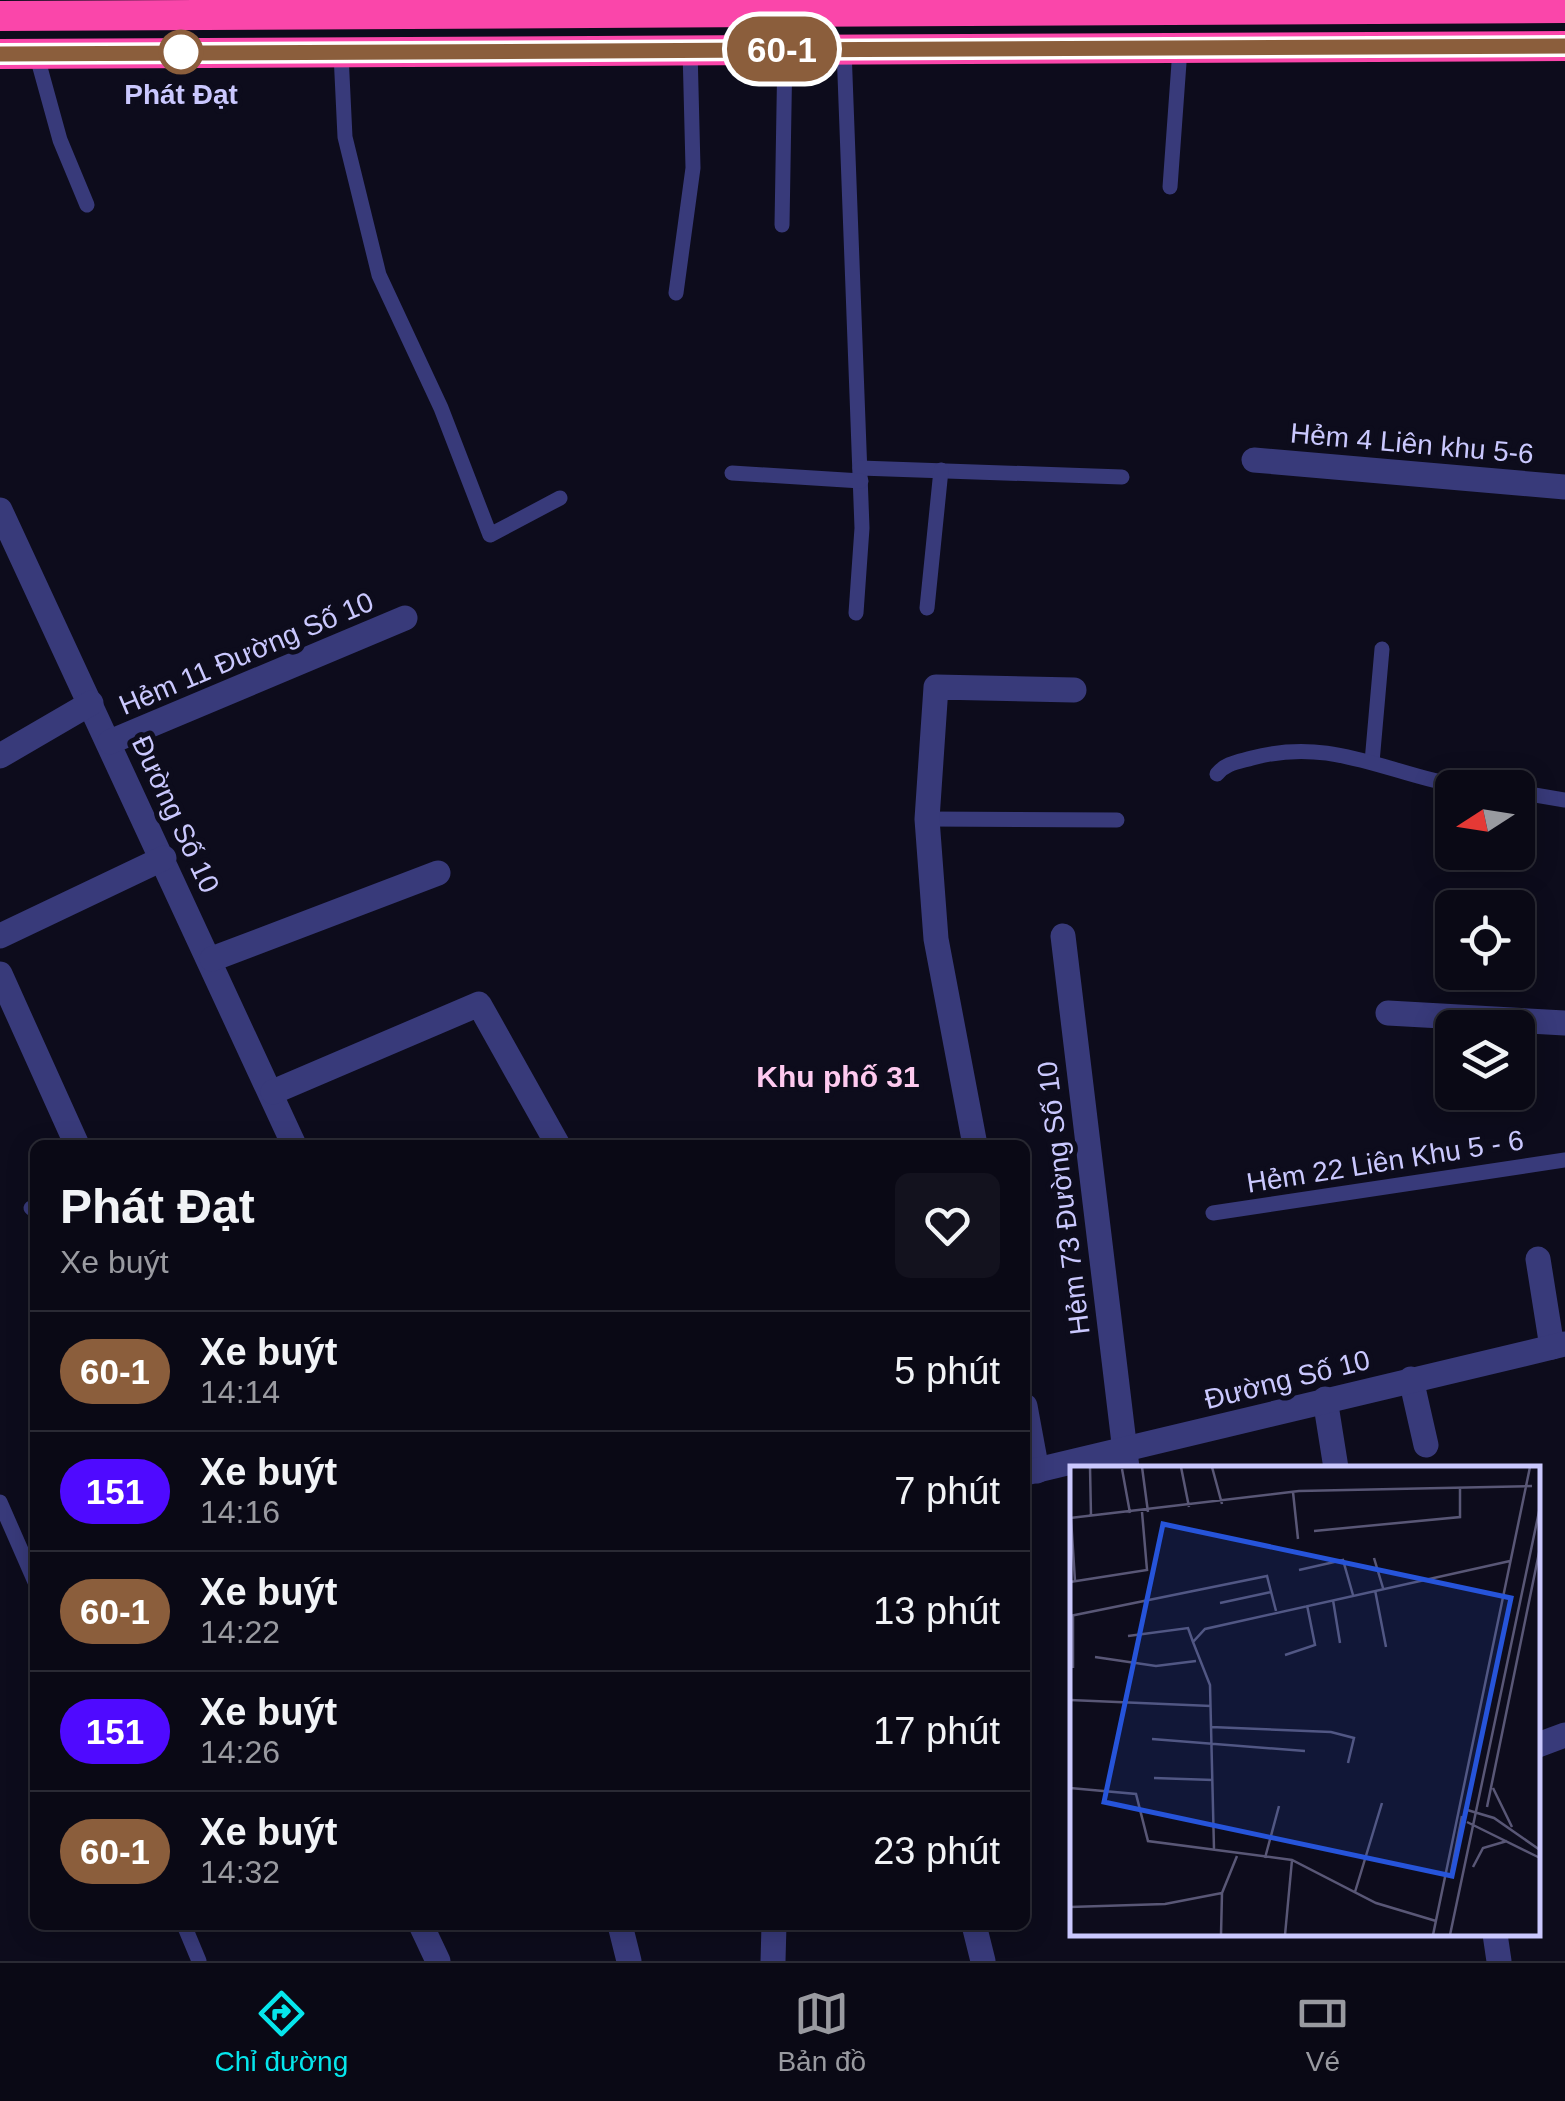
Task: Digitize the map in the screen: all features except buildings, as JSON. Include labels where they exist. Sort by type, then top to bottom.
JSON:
[{"type":"highway","points":[[0,16],[1565,8]]},
{"type":"highway","points":[[0,54],[1565,46]]},
{"type":"street","name":"Hẻm 4 Liên khu 5-6","points":[[1254,460],[1565,487]]},
{"type":"street","name":"Đường Số 10","points":[[0,510],[212,959],[292,1140]]},
{"type":"street","name":"Hẻm 11 Đường Số 10","points":[[110,742],[405,618]]},
{"type":"street","points":[[974,1140],[936,938],[926,819],[936,688],[1074,690]]},
{"type":"street","points":[[0,756],[92,703]]},
{"type":"street","points":[[0,936],[164,858]]},
{"type":"street","points":[[212,959],[438,873]]},
{"type":"street","name":"Hẻm 73 Đường Số 10","points":[[1063,936],[1126,1460]]},
{"type":"street","points":[[0,974],[75,1140]]},
{"type":"street","points":[[272,1092],[479,1004],[555,1140]]},
{"type":"street","points":[[1388,1013],[1565,1023]]},
{"type":"street","points":[[1538,1259],[1559,1346]]},
{"type":"street","name":"Đường Số 10","points":[[1078,1466],[1126,1460],[1325,1399],[1559,1346]]},
{"type":"street","points":[[1412,1379],[1426,1446]]},
{"type":"street","points":[[1325,1399],[1336,1466]]},
{"type":"street","name":"Đường Số 10","points":[[1031,1472],[1070,1467]]},
{"type":"street","points":[[1540,1744],[1565,1735]]},
{"type":"street","points":[[423,1930],[438,1961]]},
{"type":"street","points":[[621,1930],[629,1961]]},
{"type":"street","points":[[773,1961],[774,1930]]},
{"type":"street","points":[[975,1930],[983,1961]]},
{"type":"street","points":[[1494,1936],[1499,1961]]},
{"type":"lane","points":[[676,293],[693,168],[690,48]]},
{"type":"lane","points":[[782,225],[785,49]]},
{"type":"lane","points":[[844,49],[861,475],[856,614]]},
{"type":"lane","points":[[1170,187],[1180,50]]},
{"type":"lane","points":[[36,53],[60,140],[87,205]]},
{"type":"lane","points":[[341,54],[345,137],[379,275],[441,408],[490,534],[560,498]]},
{"type":"lane","points":[[928,608],[941,470]]},
{"type":"lane","points":[[732,474],[861,475],[941,470],[1122,478]]},
{"type":"lane","points":[[1372,762],[1382,650]]},
{"type":"lane","points":[[1217,774],[1224,766],[1261,756],[1314,748],[1435,780]]},
{"type":"lane","points":[[1535,795],[1565,800]]},
{"type":"lane","points":[[926,819],[1117,820]]},
{"type":"lane","name":"Hẻm 22 Liên Khu 5 - 6","points":[[1212,1213],[1565,1160]]},
{"type":"lane","points":[[0,1502],[30,1571]]},
{"type":"lane","points":[[186,1930],[198,1961]]},
{"type":"bus line","name":"60-1","points":[[0,54],[1565,46]]},
{"type":"place","name":"Phát Đạt","points":[[181,52]]},
{"type":"district","name":"Khu phố 31","points":[[838,1077]]}]
